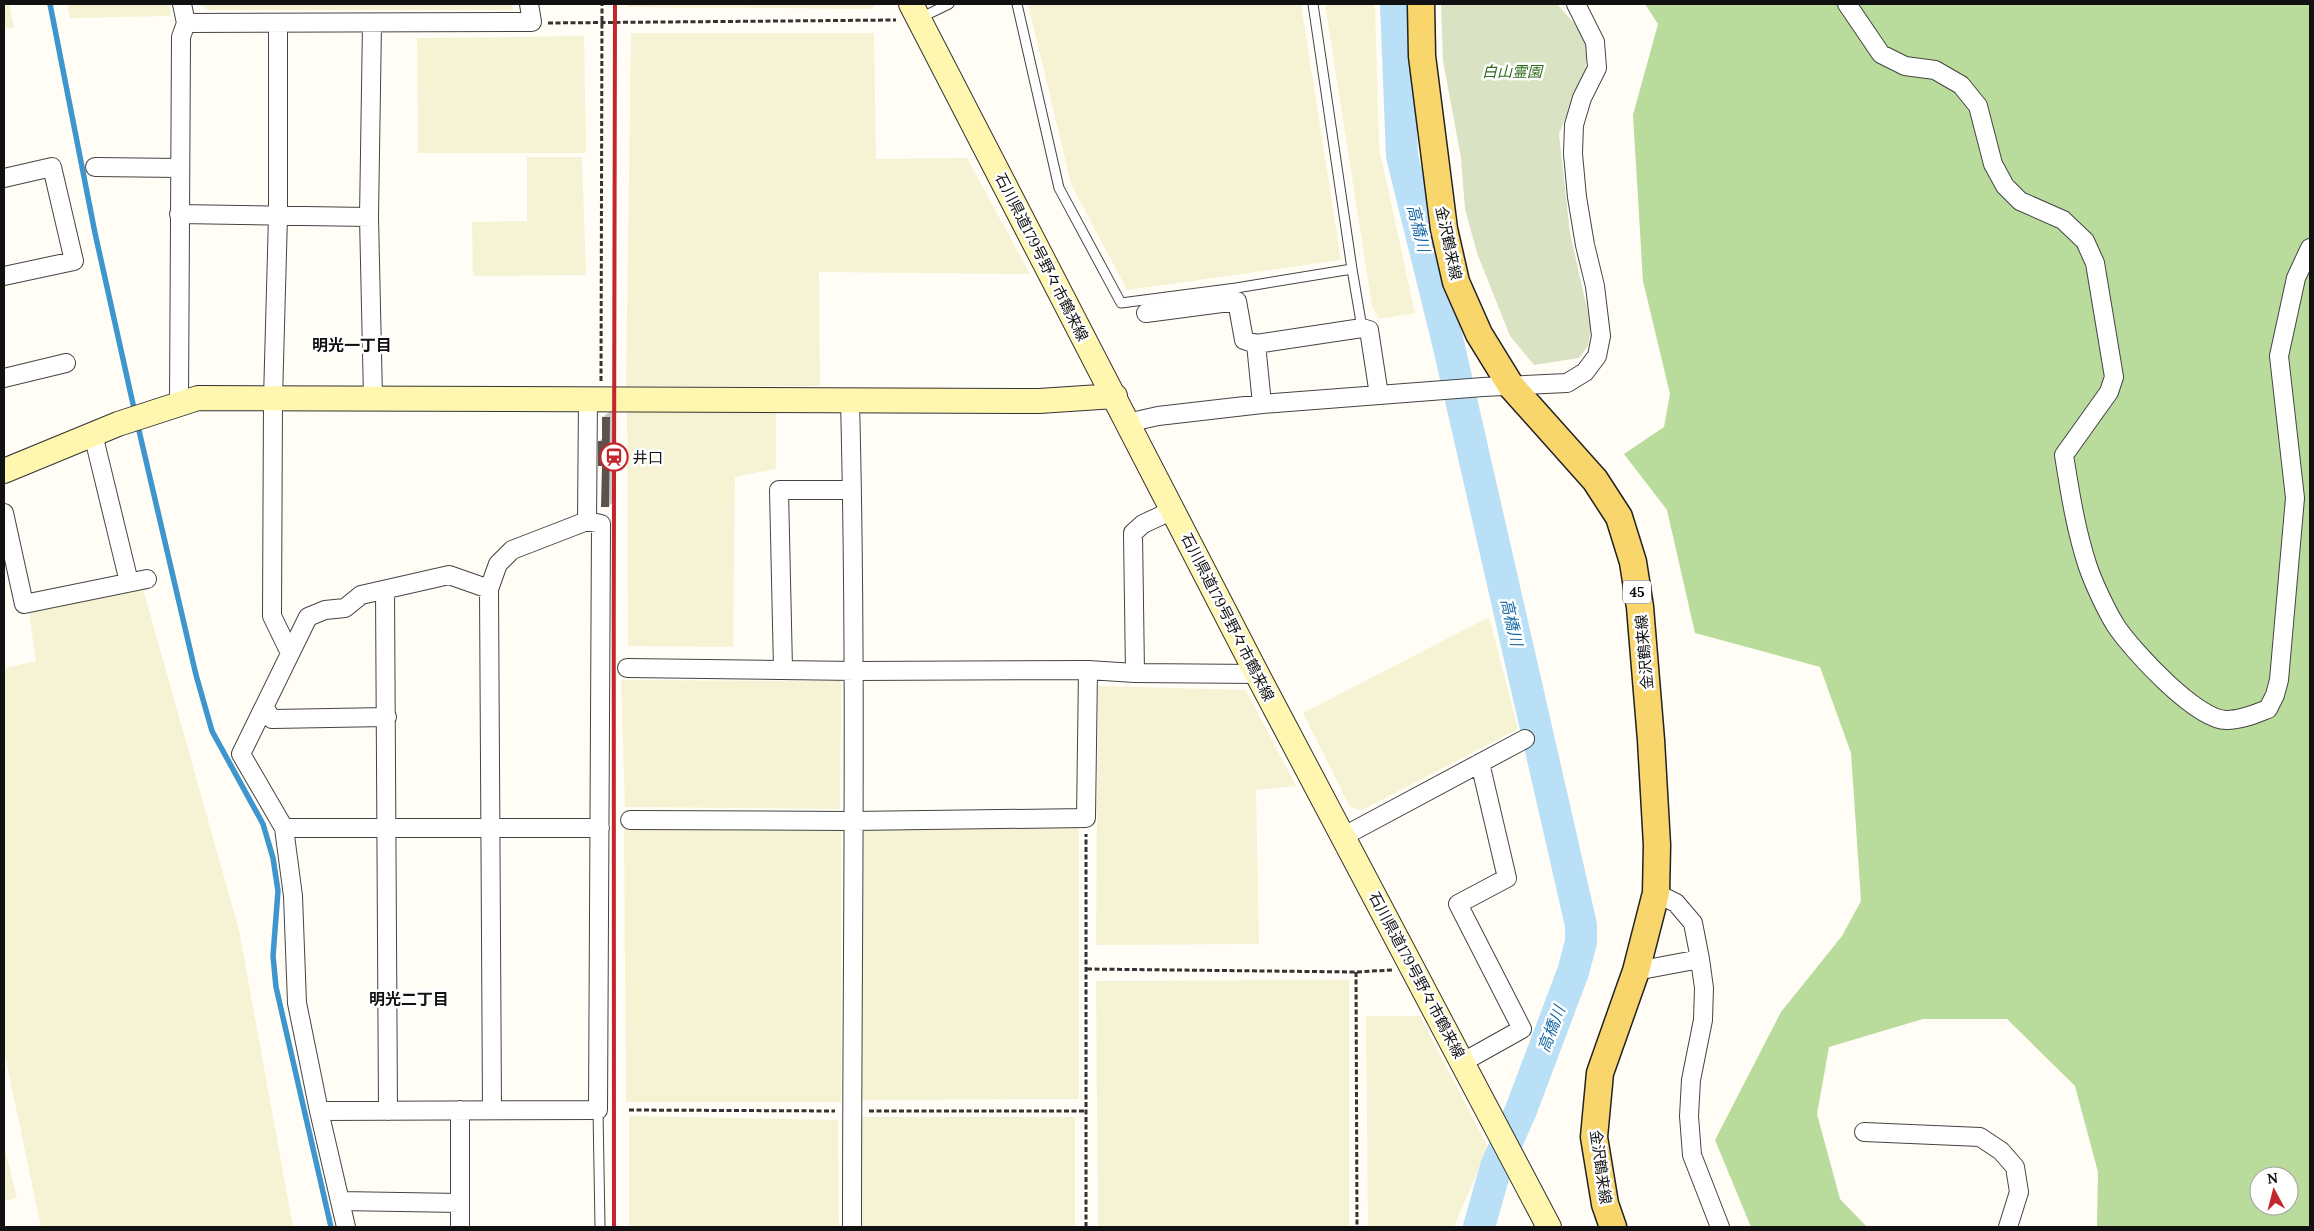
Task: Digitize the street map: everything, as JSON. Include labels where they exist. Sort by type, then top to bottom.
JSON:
[{"type":"main road","name":"金沢鶴来線","points":[[1421,4],[1422,56],[1444,230],[1456,282],[1479,334],[1511,386],[1595,480],[1619,517],[1633,562],[1640,607],[1651,740],[1657,845],[1656,893],[1636,971],[1600,1073],[1594,1136],[1605,1204],[1613,1227]]},
{"type":"main road","name":"石川県道179号野々市鶴来線","points":[[915,11],[1257,674],[1549,1227]]},
{"type":"main road","points":[[4,471],[93,434],[198,398],[1039,401],[1115,396]]},
{"type":"street","points":[[179,403],[180,36],[186,23],[182,4]]},
{"type":"street","points":[[186,23],[532,22],[528,4]]},
{"type":"street","points":[[1127,423],[1158,416],[1262,404],[1458,389],[1567,383],[1585,372],[1597,356],[1601,336],[1595,286],[1585,245],[1577,198],[1573,154],[1574,125],[1582,98],[1597,68],[1595,42],[1576,4]]},
{"type":"street","points":[[1847,4],[1881,54],[1905,66],[1935,70],[1961,85],[1978,106],[1993,164],[2005,186],[2020,201],[2063,220],[2085,241],[2095,263],[2114,377],[2109,392],[2064,455],[2077,527],[2089,568],[2116,626],[2148,663],[2180,697],[2204,713],[2226,720],[2248,716],[2268,709],[2279,680],[2295,498],[2279,356],[2296,278],[2310,248]]},
{"type":"street","points":[[372,23],[369,217],[373,398]]},
{"type":"street","points":[[278,24],[278,216],[273,399],[272,616],[290,653]]},
{"type":"street","points":[[4,178],[52,167],[74,261],[4,276]]},
{"type":"street","points":[[95,167],[179,168]]},
{"type":"street","points":[[179,214],[369,217]]},
{"type":"street","points":[[1146,312],[1237,301],[1244,340],[1256,344],[1362,328],[1369,330],[1379,395]]},
{"type":"street","points":[[1256,344],[1262,404]]},
{"type":"street","points":[[4,378],[66,363]]},
{"type":"street","points":[[587,521],[594,399]]},
{"type":"street","points":[[850,401],[855,671],[852,821],[852,1227]]},
{"type":"street","points":[[93,434],[129,582]]},
{"type":"street","points":[[784,669],[779,490],[852,490]]},
{"type":"street","points":[[1135,673],[1133,533],[1142,524],[1173,510]]},
{"type":"street","points":[[4,513],[24,604],[147,579]]},
{"type":"street","points":[[319,1111],[598,1110],[602,524],[587,521],[512,550],[498,564],[489,589],[492,1110]]},
{"type":"street","points":[[346,1227],[319,1111],[297,1003],[293,896],[284,828],[241,754],[308,617],[325,610],[345,608],[361,595],[449,575],[489,589]]},
{"type":"street","points":[[385,590],[388,828],[388,1110]]},
{"type":"street","points":[[627,668],[855,671],[1088,670],[1135,673],[1257,674]]},
{"type":"street","points":[[630,820],[852,821],[1086,818],[1088,670]]},
{"type":"street","points":[[264,707],[272,719],[387,717]]},
{"type":"street","points":[[1344,836],[1525,739]]},
{"type":"street","points":[[1463,1062],[1522,1029],[1458,904],[1507,878],[1480,763]]},
{"type":"street","points":[[284,828],[600,828]]},
{"type":"street","points":[[1656,893],[1676,903],[1693,923],[1700,959],[1704,988],[1703,1020],[1691,1080],[1689,1116],[1692,1155],[1720,1227]]},
{"type":"street","points":[[1636,971],[1700,959]]},
{"type":"street","points":[[460,1110],[460,1227]]},
{"type":"street","points":[[1864,1132],[1980,1137],[2001,1151],[2015,1167],[2019,1192],[2008,1227]]},
{"type":"street","points":[[340,1201],[460,1203]]},
{"type":"lane","points":[[915,11],[949,4]]},
{"type":"lane","points":[[1017,4],[1058,188],[1121,303],[1236,288],[1352,269]]},
{"type":"lane","points":[[1312,4],[1362,328]]},
{"type":"lane","points":[[598,1110],[600,1227]]},
{"type":"path","points":[[594,399],[602,4]]},
{"type":"path","points":[[532,22],[601,23],[915,11]]},
{"type":"path","points":[[1086,818],[1086,1227]]},
{"type":"path","points":[[1087,969],[1356,972],[1414,969]]},
{"type":"path","points":[[1356,972],[1357,1227]]},
{"type":"shaded area","points":[[4,4],[9,4],[14,27],[4,29]]},
{"type":"shaded area","points":[[67,4],[169,4],[171,16],[70,18]]},
{"type":"shaded area","points":[[200,4],[512,4],[513,10],[208,10]]},
{"type":"shaded area","points":[[627,4],[877,4],[872,9],[627,7]]},
{"type":"shaded area","points":[[1028,4],[1301,4],[1341,260],[1127,290],[1071,184]]},
{"type":"shaded area","points":[[1325,4],[1375,4],[1379,148],[1415,313],[1379,319],[1372,306]]},
{"type":"shaded area","points":[[631,33],[874,33],[876,159],[967,158],[1030,274],[819,272],[820,386],[626,386]]},
{"type":"shaded area","points":[[584,36],[586,153],[418,153],[417,38]]},
{"type":"shaded area","points":[[527,157],[582,157],[586,275],[473,276],[472,222],[527,221]]},
{"type":"shaded area","points":[[627,408],[776,408],[776,469],[735,477],[733,647],[628,646]]},
{"type":"shaded area","points":[[143,589],[239,930],[293,1227],[41,1227],[4,1051],[4,668],[36,661],[29,613]]},
{"type":"shaded area","points":[[1489,617],[1518,729],[1362,810],[1350,807],[1303,713]]},
{"type":"shaded area","points":[[621,680],[841,681],[840,809],[625,807]]},
{"type":"shaded area","points":[[1098,686],[1246,690],[1296,786],[1256,790],[1259,944],[1096,945]]},
{"type":"shaded area","points":[[861,826],[1079,828],[1079,1099],[862,1100]]},
{"type":"shaded area","points":[[624,828],[841,828],[841,1102],[626,1102]]},
{"type":"shaded area","points":[[1349,980],[1349,1227],[1098,1227],[1096,981]]},
{"type":"shaded area","points":[[1366,1016],[1420,1016],[1488,1147],[1454,1227],[1368,1227]]},
{"type":"shaded area","points":[[629,1116],[838,1120],[839,1227],[629,1227]]},
{"type":"shaded area","points":[[862,1117],[1075,1117],[1075,1227],[862,1227]]},
{"type":"shaded area","points":[[4,1145],[17,1198],[4,1201]]},
{"type":"green space","name":"白山霊園","points":[[1441,4],[1557,4],[1581,31],[1588,46],[1585,71],[1559,134],[1570,233],[1591,326],[1588,346],[1579,358],[1534,365],[1510,336],[1477,253],[1465,209],[1461,158],[1443,61]]},
{"type":"green space","points":[[1645,4],[2310,4],[2310,1227],[2097,1227],[2098,1172],[2075,1086],[2007,1019],[1923,1019],[1829,1047],[1817,1114],[1840,1199],[1867,1227],[1751,1227],[1715,1140],[1781,1012],[1842,936],[1861,901],[1851,753],[1820,667],[1695,633],[1667,510],[1624,454],[1664,427],[1670,394],[1643,281],[1633,115],[1658,24]]},
{"type":"building","points":[[602,417],[610,417],[609,507],[601,507],[602,466],[598,466],[598,441],[602,441]]},
{"type":"waterway","points":[[50,4],[95,233],[135,413]]},
{"type":"waterway","name":"高橋川","points":[[1396,4],[1402,156],[1449,347],[1581,925],[1581,942],[1573,972],[1521,1110],[1496,1167],[1479,1227]]},
{"type":"waterway","points":[[137,422],[196,675],[212,731],[263,824],[273,858],[278,891],[273,956],[276,987],[331,1227]]},
{"type":"railway","points":[[614,1227],[615,4]]},
{"type":"place","name":"井口","points":[[614,457]]},
{"type":"district","name":"明光一丁目","points":[[352,345]]},
{"type":"district","name":"明光二丁目","points":[[409,999]]}]
